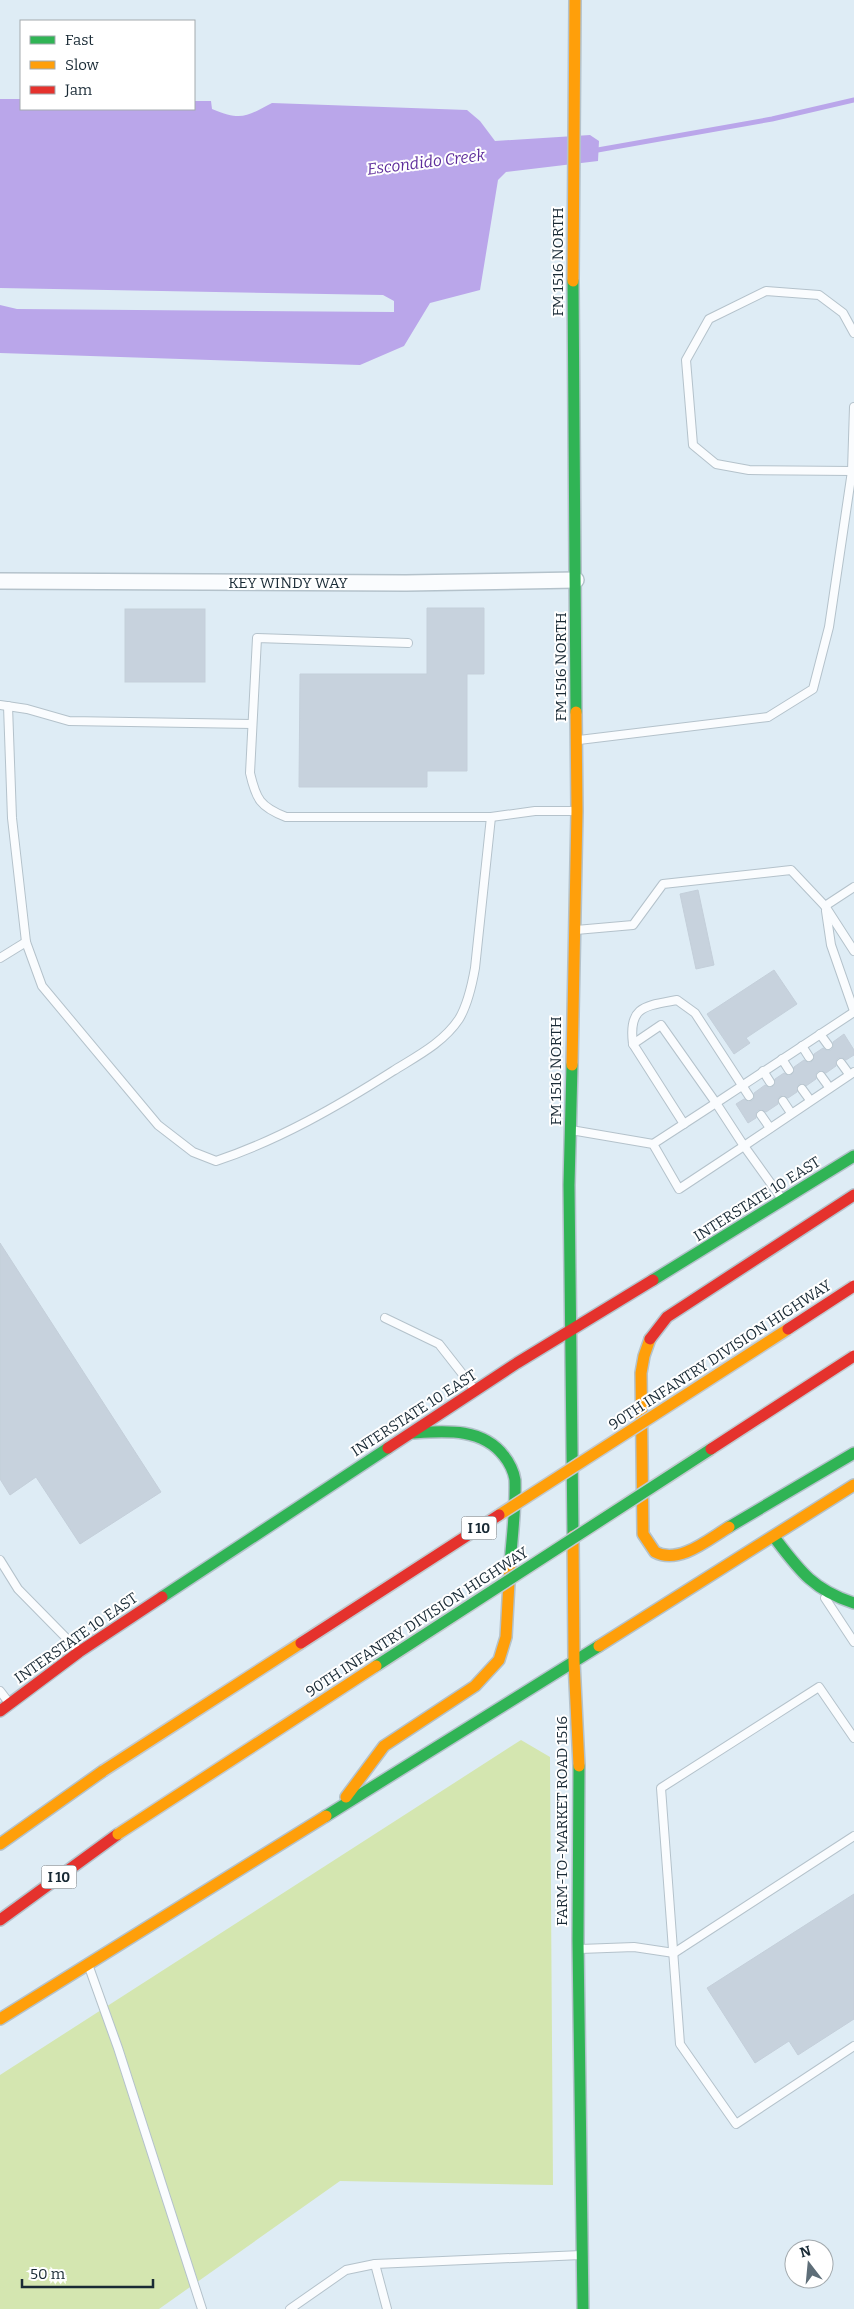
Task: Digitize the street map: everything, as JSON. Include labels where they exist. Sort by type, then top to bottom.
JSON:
[{"type":"main road","name":"FM 1516 NORTH","points":[[570,1333],[571,1130],[577,811],[572,212],[575,116],[575,0]]},
{"type":"main road","name":"INTERSTATE 10 EAST","points":[[0,1711],[79,1652],[410,1433],[854,1156]]},
{"type":"main road","points":[[854,1195],[667,1317],[651,1334],[643,1350],[640,1373],[643,1534],[650,1549],[664,1556],[685,1553],[854,1454]]},
{"type":"main road","name":"90TH INFANTRY DIVISION HIGHWAY","points":[[0,1844],[103,1771],[854,1286]]},
{"type":"main road","name":"FARM-TO-MARKET ROAD 1516","points":[[570,1333],[574,1661],[580,1744],[578,1949],[583,2309]]},
{"type":"main road","name":"90TH INFANTRY DIVISION HIGHWAY","points":[[0,1920],[118,1834],[854,1356]]},
{"type":"main road","points":[[338,1808],[384,1746],[475,1686],[499,1660],[506,1638],[515,1478],[510,1461],[494,1444],[475,1433],[454,1430],[410,1433]]},
{"type":"main road","points":[[0,2019],[89,1966],[854,1485]]},
{"type":"main road","points":[[774,1537],[807,1579],[821,1591],[854,1602]]},
{"type":"street","name":"KEY WINDY WAY","points":[[0,581],[406,583],[576,580]]},
{"type":"lane","points":[[852,471],[749,470],[716,464],[693,445],[686,360],[709,318],[766,291],[818,295],[843,313],[854,333]]},
{"type":"lane","points":[[577,740],[768,717],[813,689],[829,627],[852,471],[854,407]]},
{"type":"lane","points":[[408,643],[257,638],[250,773],[255,794],[261,804],[286,817],[491,818],[535,811],[577,811]]},
{"type":"lane","points":[[252,724],[69,720],[27,708],[4,706],[12,818],[26,942],[42,986],[158,1125],[193,1152],[216,1161],[253,1149],[350,1098],[437,1044],[459,1019],[470,991],[475,968],[491,818]]},
{"type":"lane","points":[[574,930],[634,925],[663,884],[791,870],[826,906],[854,951]]},
{"type":"lane","points":[[826,906],[854,887]]},
{"type":"lane","points":[[571,1130],[654,1144],[854,1011],[831,945],[826,906]]},
{"type":"lane","points":[[0,958],[26,942]]},
{"type":"lane","points":[[684,1124],[633,1044],[631,1026],[638,1011],[652,1004],[677,1000],[695,1013],[749,1096]]},
{"type":"lane","points":[[633,1044],[661,1025],[783,1200]]},
{"type":"lane","points":[[820,1034],[828,1045]]},
{"type":"lane","points":[[802,1046],[809,1057]]},
{"type":"lane","points":[[782,1059],[789,1070]]},
{"type":"lane","points":[[654,1144],[679,1189],[851,1073],[841,1063]]},
{"type":"lane","points":[[763,1072],[770,1082]]},
{"type":"lane","points":[[821,1076],[829,1087]]},
{"type":"lane","points":[[802,1088],[810,1100]]},
{"type":"lane","points":[[783,1101],[791,1113]]},
{"type":"lane","points":[[761,1115],[770,1128]]},
{"type":"lane","points":[[385,1318],[439,1344],[475,1391]]},
{"type":"lane","points":[[0,1560],[18,1589],[79,1652]]},
{"type":"lane","points":[[821,1591],[854,1642]]},
{"type":"lane","points":[[854,1738],[819,1687],[661,1788],[680,2044],[736,2124],[854,2046]]},
{"type":"lane","points":[[0,1692],[10,1704]]},
{"type":"lane","points":[[578,1949],[634,1947],[674,1953],[854,1836]]},
{"type":"lane","points":[[89,1966],[118,2048],[202,2309]]},
{"type":"lane","points":[[290,2309],[346,2270],[375,2264],[583,2255]]},
{"type":"lane","points":[[375,2264],[388,2309]]},
{"type":"green space","points":[[521,1740],[550,1757],[553,2185],[340,2181],[159,2309],[0,2309],[0,2075]]},
{"type":"water","points":[[0,99],[20,99],[20,110],[195,110],[195,101],[211,101],[212,109],[237,116],[255,112],[272,103],[467,110],[480,121],[495,141],[590,135],[599,141],[598,161],[506,172],[498,180],[480,290],[430,303],[404,346],[360,365],[0,353],[0,305],[17,309],[394,312],[394,301],[383,295],[0,288]]},
{"type":"building","points":[[427,608],[484,608],[484,674],[467,674],[467,771],[427,771],[427,787],[299,787],[300,674],[427,674]]},
{"type":"building","points":[[125,609],[205,609],[205,682],[125,682]]},
{"type":"building","points":[[698,890],[714,965],[696,969],[680,894]]},
{"type":"building","points":[[774,970],[797,1004],[746,1038],[750,1043],[734,1054],[707,1014]]},
{"type":"building","points":[[844,1034],[854,1050],[854,1055],[846,1060],[838,1058],[836,1066],[826,1073],[818,1071],[816,1079],[806,1086],[799,1084],[797,1092],[788,1098],[780,1096],[778,1104],[766,1112],[758,1110],[756,1118],[748,1123],[736,1104],[744,1099],[752,1101],[754,1093],[765,1085],[770,1088],[773,1086],[775,1079],[784,1073],[789,1076],[792,1074],[794,1067],[804,1060],[809,1063],[812,1061],[814,1054],[823,1048],[831,1050],[833,1042]]},
{"type":"building","points":[[0,1243],[161,1492],[80,1544],[36,1477],[10,1495],[0,1479]]},
{"type":"building","points":[[854,1894],[854,2019],[798,2055],[789,2041],[755,2063],[707,1988]]},
{"type":"waterway","name":"Escondido Creek","points":[[592,151],[772,119],[854,100]]},
{"type":"traffic: fast","points":[[573,281],[576,712]]},
{"type":"traffic: fast","points":[[572,1065],[569,1185],[573,1536]]},
{"type":"traffic: fast","points":[[653,1280],[854,1156]]},
{"type":"traffic: fast","points":[[412,1433],[449,1432],[474,1435],[495,1447],[506,1458],[515,1480],[510,1564]]},
{"type":"traffic: fast","points":[[162,1597],[388,1448]]},
{"type":"traffic: fast","points":[[376,1666],[711,1449]]},
{"type":"traffic: fast","points":[[729,1527],[854,1453]]},
{"type":"traffic: fast","points":[[774,1537],[808,1578],[828,1592],[854,1603]]},
{"type":"traffic: fast","points":[[326,1816],[599,1646]]},
{"type":"traffic: fast","points":[[579,1766],[578,1941],[583,2309]]},
{"type":"traffic: slow","points":[[573,281],[575,0]]},
{"type":"traffic: slow","points":[[572,1065],[577,811],[576,712]]},
{"type":"traffic: slow","points":[[499,1515],[788,1329]]},
{"type":"traffic: slow","points":[[650,1339],[641,1373],[643,1534],[655,1552],[664,1555],[674,1555],[694,1549],[729,1527]]},
{"type":"traffic: slow","points":[[599,1646],[854,1485]]},
{"type":"traffic: slow","points":[[573,1536],[574,1661],[579,1766]]},
{"type":"traffic: slow","points":[[346,1797],[384,1746],[475,1686],[499,1660],[506,1637],[510,1564]]},
{"type":"traffic: slow","points":[[103,1771],[301,1643]]},
{"type":"traffic: slow","points":[[118,1834],[376,1666]]},
{"type":"traffic: slow","points":[[0,1844],[103,1771]]},
{"type":"traffic: slow","points":[[0,2019],[326,1816]]},
{"type":"traffic: jam","points":[[650,1339],[667,1317],[854,1195]]},
{"type":"traffic: jam","points":[[388,1448],[517,1363],[653,1280]]},
{"type":"traffic: jam","points":[[788,1329],[854,1286]]},
{"type":"traffic: jam","points":[[711,1449],[854,1356]]},
{"type":"traffic: jam","points":[[301,1643],[499,1515]]},
{"type":"traffic: jam","points":[[0,1711],[79,1652],[162,1597]]},
{"type":"traffic: jam","points":[[0,1920],[118,1834]]}]
